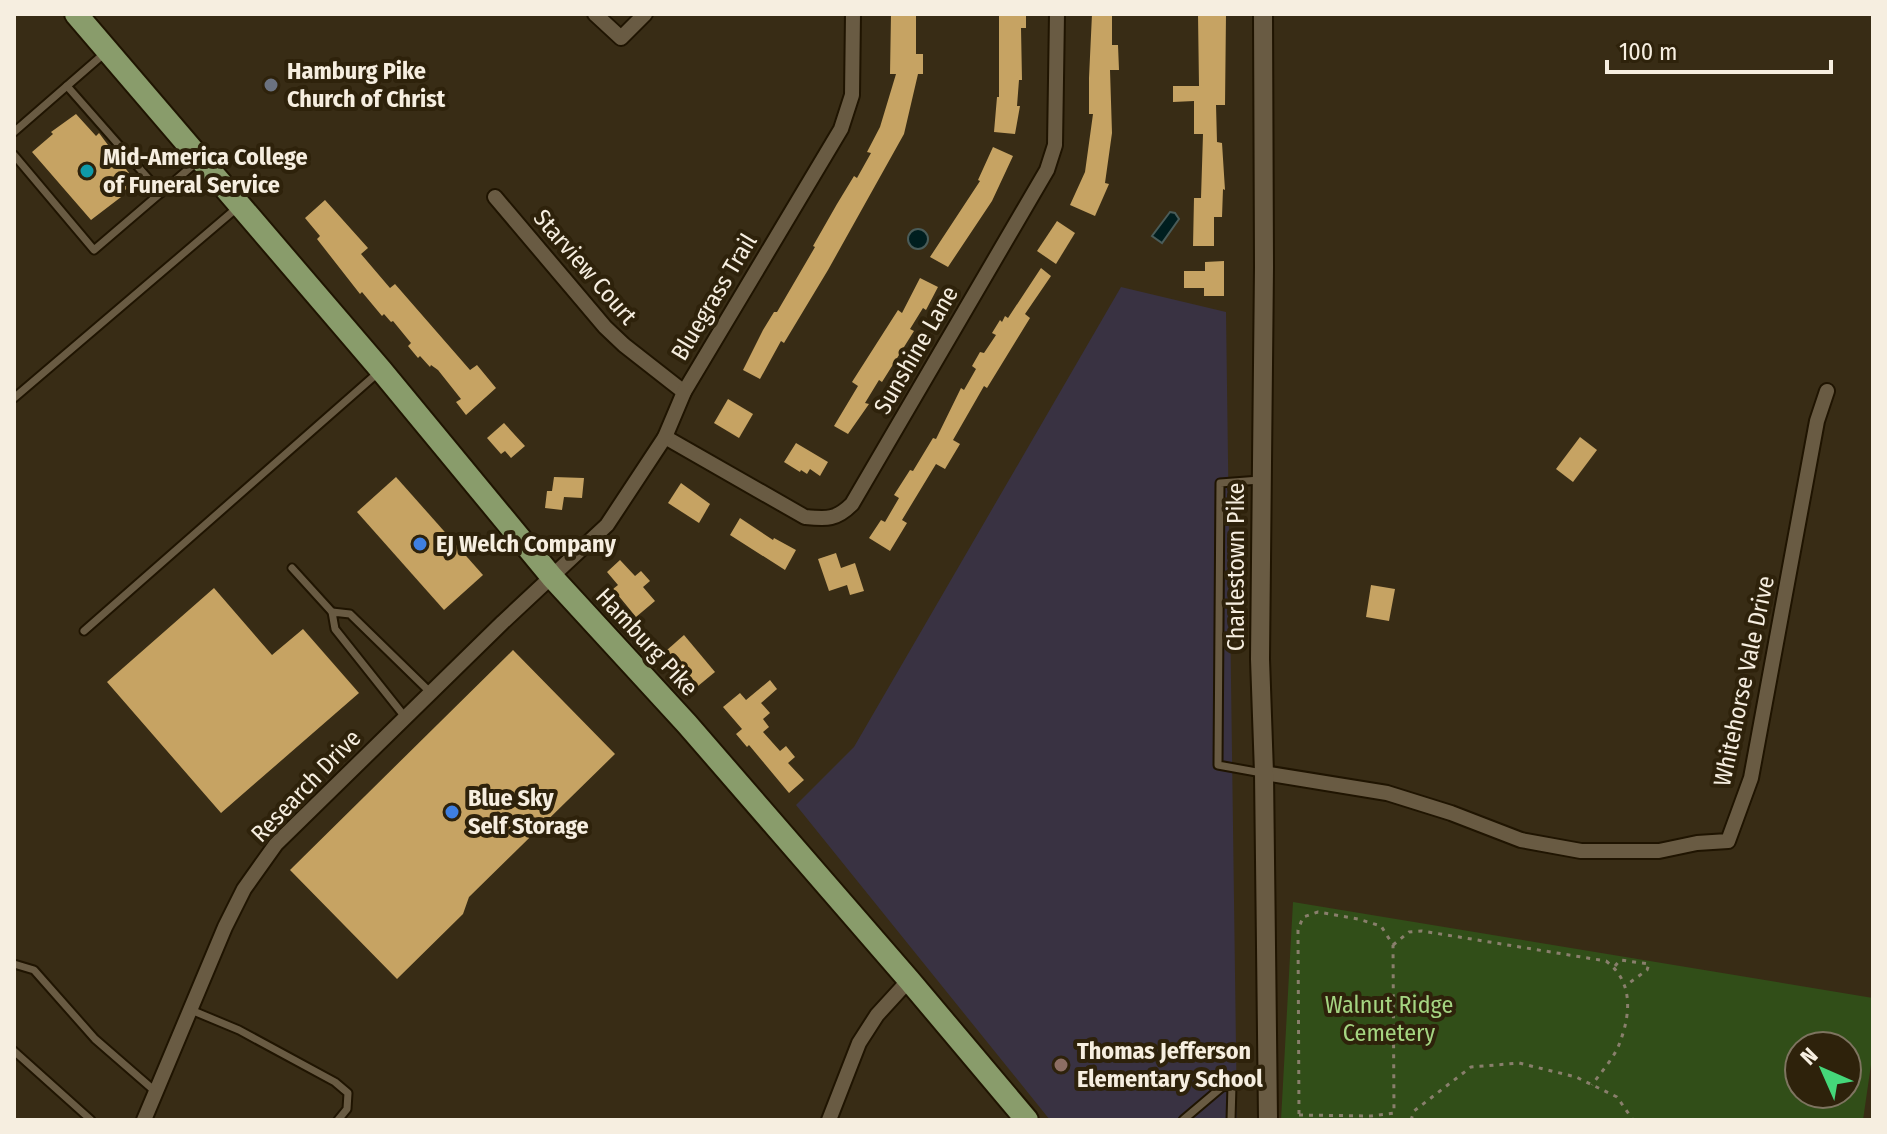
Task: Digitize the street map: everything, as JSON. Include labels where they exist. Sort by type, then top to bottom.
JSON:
[{"type":"main road","name":"Hamburg Pike","points":[[76,14],[381,370],[552,577],[687,724],[1027,1120]]},
{"type":"street","points":[[595,14],[621,38],[645,14]]},
{"type":"street","name":"Bluegrass Trail","points":[[552,577],[607,525],[665,437],[684,392],[841,129],[852,95],[853,14]]},
{"type":"street","name":"Sunshine Lane","points":[[665,437],[805,517],[839,517],[852,504],[1047,170],[1055,145],[1057,14]]},
{"type":"street","name":"Charlestown Pike","points":[[1263,14],[1260,659],[1268,1120]]},
{"type":"street","name":"Starview Court","points":[[495,197],[605,327],[684,392]]},
{"type":"street","name":"Whitehorse Vale Drive","points":[[1264,773],[1387,793],[1521,840],[1581,851],[1659,851],[1697,843],[1728,841],[1751,778],[1817,421],[1827,391]]},
{"type":"street","name":"Research Drive","points":[[144,1120],[225,927],[244,889],[276,844],[552,577]]},
{"type":"street","points":[[829,1120],[859,1043],[877,1015],[909,980]]},
{"type":"lane","points":[[14,132],[107,51]]},
{"type":"lane","points":[[67,86],[161,193]]},
{"type":"lane","points":[[14,155],[94,250],[199,159]]},
{"type":"lane","points":[[14,398],[240,206]]},
{"type":"lane","points":[[84,631],[381,370]]},
{"type":"lane","points":[[1261,480],[1220,483],[1218,765],[1264,773]]},
{"type":"lane","points":[[292,568],[332,612],[335,629],[405,717]]},
{"type":"lane","points":[[332,612],[350,614],[431,693]]},
{"type":"lane","points":[[14,964],[34,970],[95,1039],[157,1093]]},
{"type":"lane","points":[[191,1010],[239,1030],[335,1082],[348,1093],[347,1109],[338,1120]]},
{"type":"lane","points":[[14,1051],[91,1120]]},
{"type":"lane","points":[[1183,1120],[1222,1087],[1269,1079]]},
{"type":"lane","points":[[1231,1120],[1232,1085]]},
{"type":"path","points":[[1318,912],[1381,926],[1393,945],[1394,1113],[1385,1118],[1299,1117],[1298,930],[1303,917],[1318,912]]},
{"type":"path","points":[[1393,945],[1409,932],[1422,931],[1606,961],[1620,971],[1629,997],[1620,1044],[1592,1085]]},
{"type":"path","points":[[1614,967],[1620,960],[1649,964],[1647,970],[1625,986]]},
{"type":"path","points":[[1411,1120],[1414,1111],[1471,1067],[1519,1063],[1576,1077],[1617,1097],[1633,1120]]},
{"type":"shaded area","points":[[1121,287],[1226,312],[1237,1120],[1050,1120],[796,805],[854,747]]},
{"type":"green space","name":"Walnut Ridge Cemetery","points":[[1293,902],[1873,998],[1873,1051],[1863,1120],[1281,1120]]},
{"type":"water","points":[[1170,212],[1179,219],[1162,243],[1152,236]]},
{"type":"water","points":[[918,229],[925,232],[928,239],[925,246],[918,249],[911,246],[908,239],[911,232]]},
{"type":"building","points":[[891,14],[916,14],[916,54],[923,54],[923,74],[918,74],[904,134],[828,270],[760,379],[743,370],[837,204],[871,153],[867,152],[880,127],[896,74],[890,74]]},
{"type":"building","points":[[999,14],[1026,14],[1026,28],[1021,28],[1022,80],[1019,80],[1017,106],[1020,106],[1015,134],[994,132],[999,97]]},
{"type":"building","points":[[1092,14],[1112,14],[1112,45],[1118,45],[1119,70],[1110,70],[1112,133],[1105,183],[1109,184],[1095,216],[1070,205],[1085,172],[1093,114],[1089,114]]},
{"type":"building","points":[[1198,14],[1226,14],[1225,105],[1216,105],[1217,142],[1222,143],[1225,190],[1222,217],[1214,217],[1214,246],[1193,246],[1194,198],[1201,198],[1203,134],[1194,134],[1194,101],[1173,102],[1173,86],[1199,86]]},
{"type":"building","name":"Mid-America College of Funeral Service","points":[[76,114],[96,136],[99,133],[135,181],[123,192],[125,194],[91,220],[32,152],[53,134],[51,132]]},
{"type":"building","points":[[993,147],[1013,156],[992,201],[948,267],[930,257],[980,181]]},
{"type":"building","points":[[325,200],[368,248],[361,254],[390,288],[395,284],[470,370],[477,365],[496,388],[466,415],[456,402],[461,399],[438,370],[430,367],[420,356],[418,358],[408,346],[411,343],[393,321],[384,314],[382,316],[362,292],[360,294],[317,239],[320,236],[305,218]]},
{"type":"building","points":[[1057,221],[1075,233],[1056,264],[1037,251]]},
{"type":"building","points":[[1224,261],[1224,296],[1204,296],[1204,288],[1184,288],[1184,271],[1205,271],[1205,262]]},
{"type":"building","points":[[1041,268],[1051,276],[1025,314],[1030,318],[987,388],[984,386],[953,440],[960,444],[945,469],[936,464],[902,520],[907,523],[890,551],[869,538],[881,520],[885,522],[899,498],[894,495],[933,438],[936,439],[961,388],[964,390],[976,369],[972,366],[980,352],[984,353],[996,335],[992,333],[1000,320],[1002,322],[1005,316],[1008,318]]},
{"type":"building","points":[[920,278],[938,287],[926,310],[923,308],[910,329],[914,331],[882,382],[879,380],[865,403],[869,404],[848,434],[834,426],[858,386],[852,382],[898,310],[902,313]]},
{"type":"building","points":[[728,399],[753,414],[739,438],[714,423]]},
{"type":"building","points":[[504,423],[525,446],[511,458],[505,451],[501,454],[487,438]]},
{"type":"building","points":[[1580,437],[1597,450],[1573,482],[1556,469]]},
{"type":"building","points":[[796,443],[828,462],[820,476],[810,469],[807,474],[800,472],[784,462]]},
{"type":"building","name":"EJ Welch Company","points":[[396,477],[483,575],[444,610],[357,512]]},
{"type":"building","points":[[554,477],[584,478],[582,498],[564,497],[562,510],[545,508],[547,491],[552,491]]},
{"type":"building","points":[[681,483],[710,504],[699,523],[668,503]]},
{"type":"building","points":[[740,518],[773,540],[796,550],[785,570],[730,535]]},
{"type":"building","points":[[836,553],[841,568],[855,563],[864,591],[850,595],[847,585],[829,591],[818,559]]},
{"type":"building","points":[[620,560],[635,576],[641,571],[650,581],[643,587],[655,601],[636,617],[613,589],[618,585],[607,572]]},
{"type":"building","points":[[1371,585],[1395,589],[1389,621],[1366,617]]},
{"type":"building","points":[[214,588],[272,655],[303,629],[359,693],[221,813],[107,682]]},
{"type":"building","points":[[684,635],[715,672],[698,686],[667,650]]},
{"type":"building","name":"Blue Sky Self Storage","points":[[513,650],[615,754],[469,897],[463,914],[397,979],[290,870]]},
{"type":"building","points":[[770,680],[777,689],[761,703],[770,713],[763,719],[769,727],[763,732],[780,751],[786,746],[795,757],[788,763],[804,780],[789,793],[736,734],[742,729],[723,707],[740,693],[746,700]]},
{"type":"place","name":"Hamburg Pike Church of Christ","points":[[271,85]]},
{"type":"place","name":"Mid-America College of Funeral Service","points":[[87,171]]},
{"type":"place","name":"EJ Welch Company","points":[[420,544]]},
{"type":"place","name":"Blue Sky Self Storage","points":[[452,812]]},
{"type":"place","name":"Thomas Jefferson Elementary School","points":[[1061,1065]]}]
